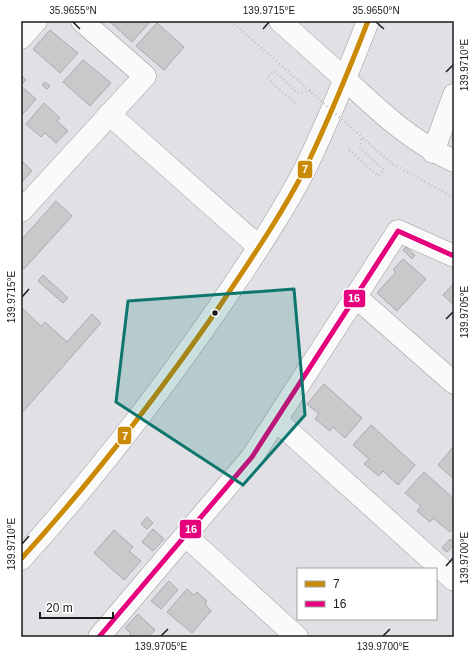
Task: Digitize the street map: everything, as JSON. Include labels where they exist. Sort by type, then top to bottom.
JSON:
[{"type":"street","points":[[21,38],[36,21]]},
{"type":"street","points":[[21,211],[144,76],[82,21]]},
{"type":"street","points":[[280,21],[384,116],[433,152],[454,161]]},
{"type":"street","points":[[21,559],[53,524],[180,364],[259,247],[305,168],[346,80],[368,21]]},
{"type":"street","points":[[433,152],[454,95]]},
{"type":"street","points":[[109,114],[259,247]]},
{"type":"street","points":[[99,637],[252,457],[277,421],[398,232],[454,256]]},
{"type":"street","points":[[356,296],[454,383]]},
{"type":"street","points":[[277,421],[454,580]]},
{"type":"street","points":[[186,536],[297,637]]},
{"type":"path","points":[[231,21],[391,163],[454,198]]},
{"type":"path","points":[[295,103],[267,78],[274,71],[298,93],[310,91]]},
{"type":"path","points":[[349,150],[378,176],[384,170],[360,148],[362,137]]},
{"type":"highlighted area","points":[[294,289],[305,415],[243,485],[116,402],[128,301]]},
{"type":"building","points":[[109,21],[151,21],[132,42]]},
{"type":"building","points":[[157,23],[184,47],[164,70],[136,46]]},
{"type":"building","points":[[50,30],[78,53],[60,73],[33,49]]},
{"type":"building","points":[[83,60],[111,83],[90,106],[63,82]]},
{"type":"building","points":[[21,75],[26,80],[21,85]]},
{"type":"building","points":[[45,82],[50,86],[47,89],[42,85]]},
{"type":"building","points":[[21,86],[36,99],[22,115],[21,115]]},
{"type":"building","points":[[44,103],[60,118],[57,121],[68,131],[56,143],[45,133],[41,137],[26,124]]},
{"type":"building","points":[[21,160],[32,171],[21,183]]},
{"type":"building","points":[[56,201],[72,216],[24,269],[21,266],[21,240]]},
{"type":"building","points":[[406,247],[415,255],[412,259],[403,250]]},
{"type":"building","points":[[403,259],[426,279],[397,311],[377,293],[396,272],[393,270]]},
{"type":"building","points":[[43,275],[68,298],[63,303],[38,281]]},
{"type":"building","points":[[454,283],[454,305],[443,295]]},
{"type":"building","points":[[21,307],[41,326],[45,322],[67,342],[92,314],[101,323],[21,414]]},
{"type":"building","points":[[324,384],[362,418],[345,438],[333,427],[330,431],[315,419],[319,414],[307,404]]},
{"type":"building","points":[[371,425],[415,465],[398,485],[383,471],[379,476],[364,464],[369,459],[353,445]]},
{"type":"building","points":[[454,446],[454,479],[438,465]]},
{"type":"building","points":[[424,472],[454,499],[454,528],[450,532],[433,518],[430,522],[417,511],[421,506],[405,493]]},
{"type":"building","points":[[147,517],[153,523],[147,529],[141,524]]},
{"type":"building","points":[[153,529],[164,539],[153,551],[142,542]]},
{"type":"building","points":[[114,530],[133,547],[129,551],[141,561],[124,580],[94,553]]},
{"type":"building","points":[[450,539],[454,544],[447,552],[442,548]]},
{"type":"building","points":[[169,581],[178,590],[161,609],[151,601]]},
{"type":"building","points":[[187,589],[194,595],[197,592],[207,601],[205,604],[211,611],[192,633],[167,612]]},
{"type":"building","points":[[138,614],[155,630],[148,637],[129,637],[131,634],[125,628]]},
{"type":"transit line","name":"7","points":[[21,559],[74,499],[149,405],[219,307],[264,238],[306,167],[323,131],[368,21]]},
{"type":"transit line","name":"16","points":[[99,637],[252,457],[398,231],[454,256]]}]
